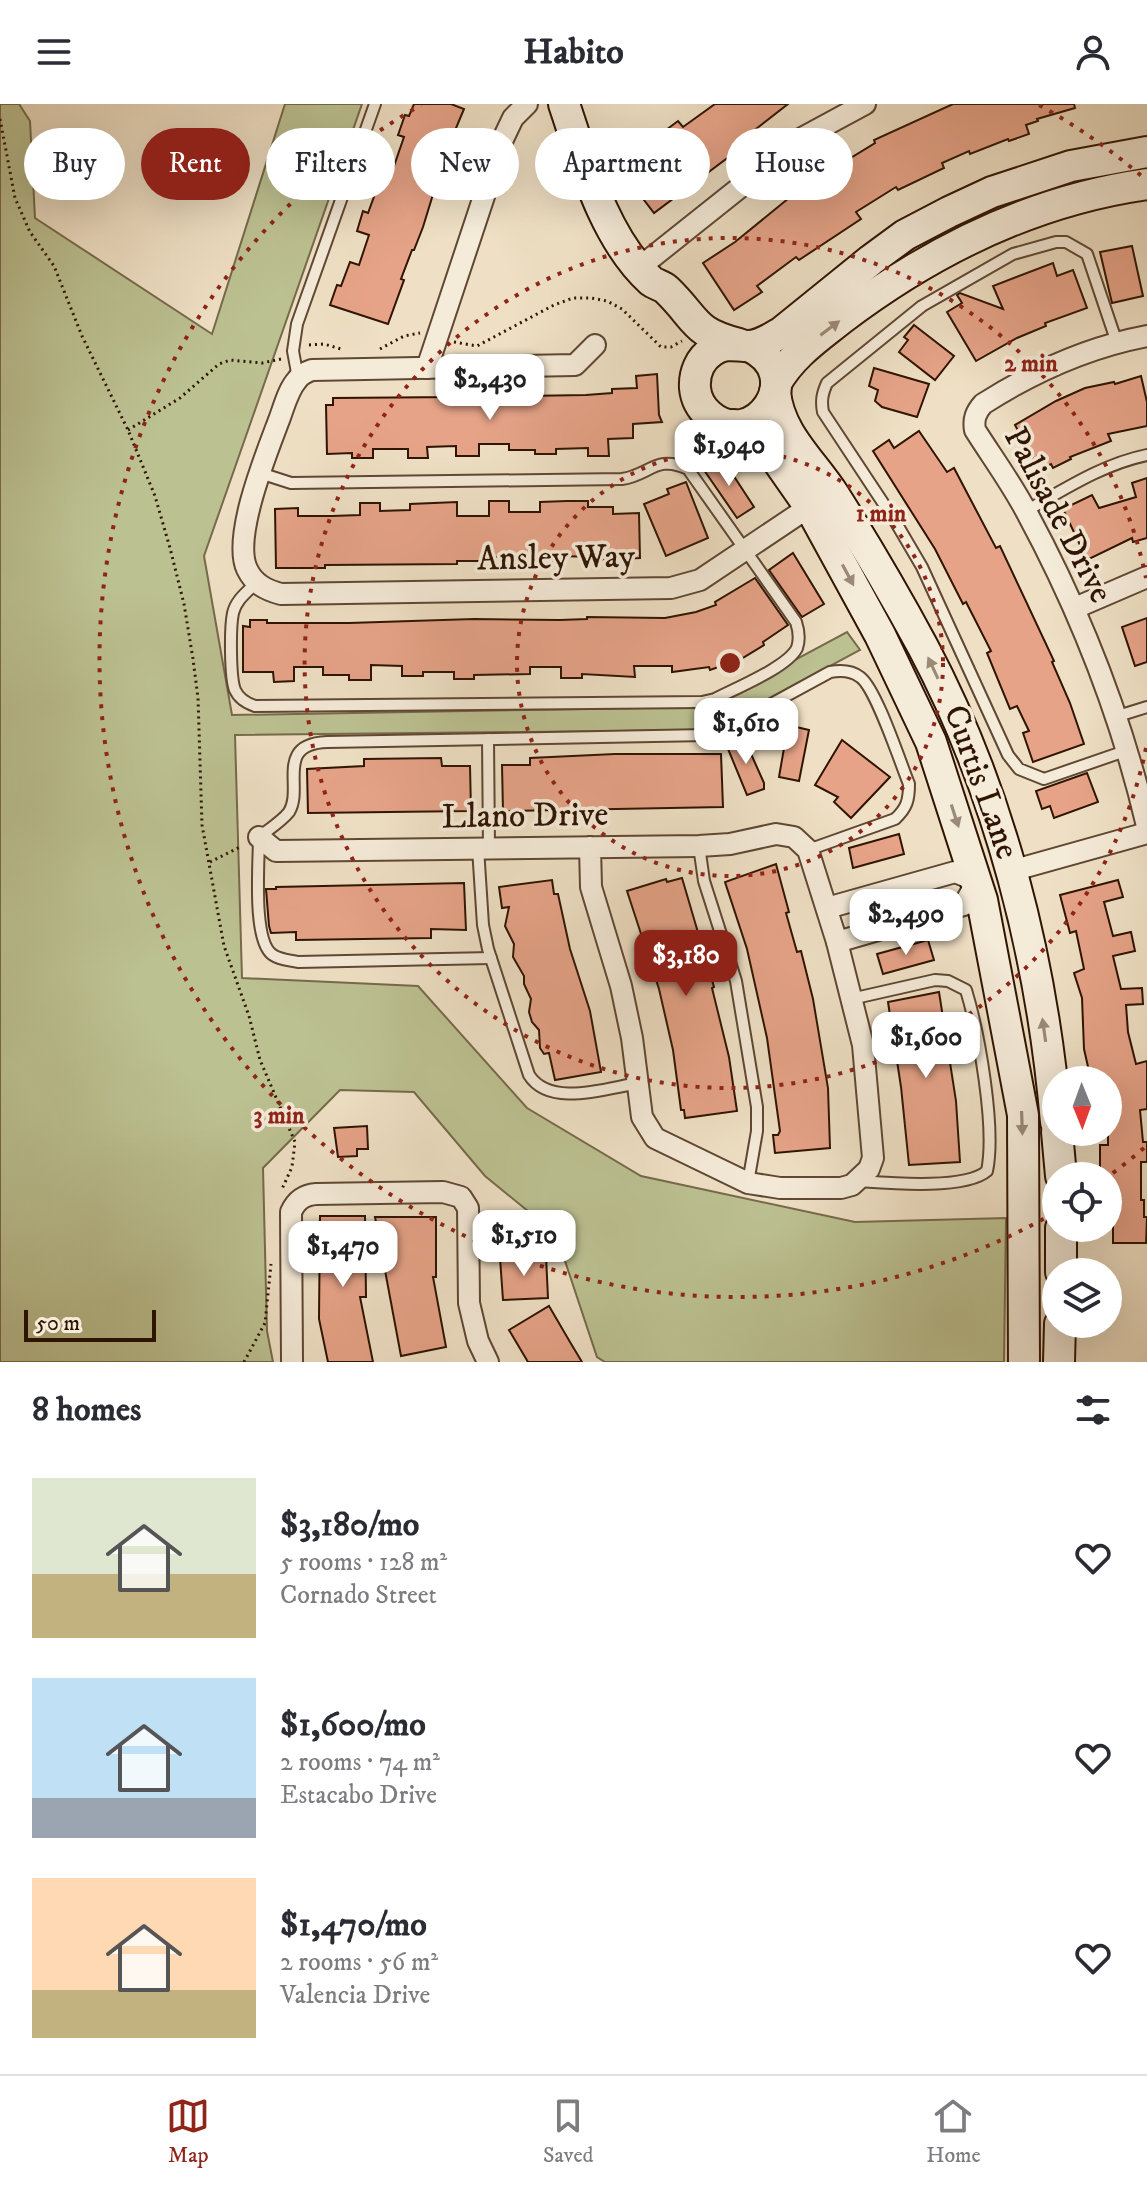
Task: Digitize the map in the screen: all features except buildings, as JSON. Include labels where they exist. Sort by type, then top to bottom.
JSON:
[{"type":"street","points":[[427,368],[503,139],[513,118],[527,104]]},
{"type":"street","points":[[564,104],[605,216],[647,275],[664,287],[698,328],[718,338],[744,345],[765,357],[771,365],[776,387]]},
{"type":"street","points":[[647,275],[802,138],[865,104]]},
{"type":"street","points":[[696,374],[703,359],[714,350],[729,344],[766,341],[782,332],[905,235],[949,212],[992,192],[1071,166],[1147,152]]},
{"type":"street","points":[[647,275],[650,297],[685,339],[693,356],[696,394],[700,404],[714,419],[733,425],[753,421],[762,415],[797,353],[860,305],[955,246],[1022,215],[1066,200],[1104,190],[1147,184]]},
{"type":"street","points":[[1117,343],[1147,336]]},
{"type":"street","name":"Palisade Drive","points":[[1117,343],[1072,357],[983,404],[975,416],[975,430],[1026,511],[1075,608],[1118,716],[1147,826]]},
{"type":"street","points":[[256,583],[246,568],[247,522],[260,473],[300,376],[312,370],[575,365],[595,345]]},
{"type":"street","name":"Curtis Lane","points":[[776,387],[778,413],[821,499],[931,742],[977,881],[1023,1115],[1024,1362]]},
{"type":"street","name":"Curtis Lane","points":[[733,425],[768,447],[821,499],[924,648],[979,766],[1011,871],[1039,998],[1048,1066]]},
{"type":"street","name":"Ansley Way","points":[[256,583],[281,594],[671,588],[700,580],[821,499]]},
{"type":"street","points":[[1075,608],[1147,577]]},
{"type":"street","points":[[827,908],[955,872],[977,881],[1147,833]]},
{"type":"street","name":"Llano Drive","points":[[259,837],[276,851],[699,846],[730,844],[776,834],[801,844]]},
{"type":"street","points":[[590,847],[591,887],[621,986],[639,1083],[642,1117],[655,1138],[748,1183],[780,1188],[841,1188],[859,1181],[873,1158],[863,1045],[827,908],[801,844]]},
{"type":"street","points":[[837,942],[964,905],[977,881]]},
{"type":"street","points":[[292,1362],[291,1212],[299,1200],[316,1194],[443,1192],[461,1197],[468,1208],[469,1303],[478,1341],[488,1362]]},
{"type":"street","points":[[1059,1362],[1060,1338]]},
{"type":"lane","points":[[300,376],[293,354],[297,324],[375,104]]},
{"type":"lane","points":[[1117,343],[1087,254],[1076,245],[1056,242],[1013,254],[922,306],[827,383],[821,403],[823,412],[922,567],[1008,755],[1019,769],[1044,779],[1128,750]]},
{"type":"lane","points":[[1026,511],[1089,475],[1147,455]]},
{"type":"lane","points":[[256,583],[240,599],[233,612],[232,623],[233,684],[241,698],[255,706],[700,703],[715,699],[785,662],[797,649],[799,631],[796,622],[688,469],[678,464],[655,464],[639,474],[622,479],[291,483],[260,473]]},
{"type":"lane","points":[[491,958],[298,962],[271,954],[263,943],[260,925],[259,837],[289,811],[295,761],[308,746],[317,742],[713,734],[830,672],[850,672],[859,676],[872,692],[909,784],[909,798],[906,808],[895,819],[801,844]]},
{"type":"lane","points":[[1118,716],[1147,707]]},
{"type":"lane","points":[[488,739],[483,925],[529,1075],[534,1084],[544,1091],[566,1094],[639,1083]]},
{"type":"lane","points":[[699,846],[704,881],[736,981],[757,1107],[757,1131],[748,1183]]},
{"type":"lane","points":[[851,999],[935,980],[948,981],[966,990],[975,1021],[989,1145],[987,1171],[970,1181],[897,1184],[859,1181]]},
{"type":"path","points":[[0,119],[15,198],[30,232],[54,266],[82,336],[128,430],[155,496],[170,548],[193,659],[198,698],[201,806],[224,946],[263,1066],[287,1123]]},
{"type":"path","points":[[210,862],[259,837]]},
{"type":"green space","points":[[0,104],[19,104],[30,121],[30,128],[24,128],[24,200],[34,200],[35,218],[212,334],[266,164],[266,200],[328,200],[204,556],[232,715],[707,707],[847,632],[860,650],[711,730],[235,735],[242,978],[418,986],[527,1108],[641,1176],[855,1222],[1006,1218],[1004,1362],[605,1362],[597,1357],[556,1234],[485,1176],[414,1092],[340,1090],[263,1168],[267,1331],[273,1362],[0,1362]]},
{"type":"green space","points":[[285,104],[362,104],[354,128],[277,128]]}]
